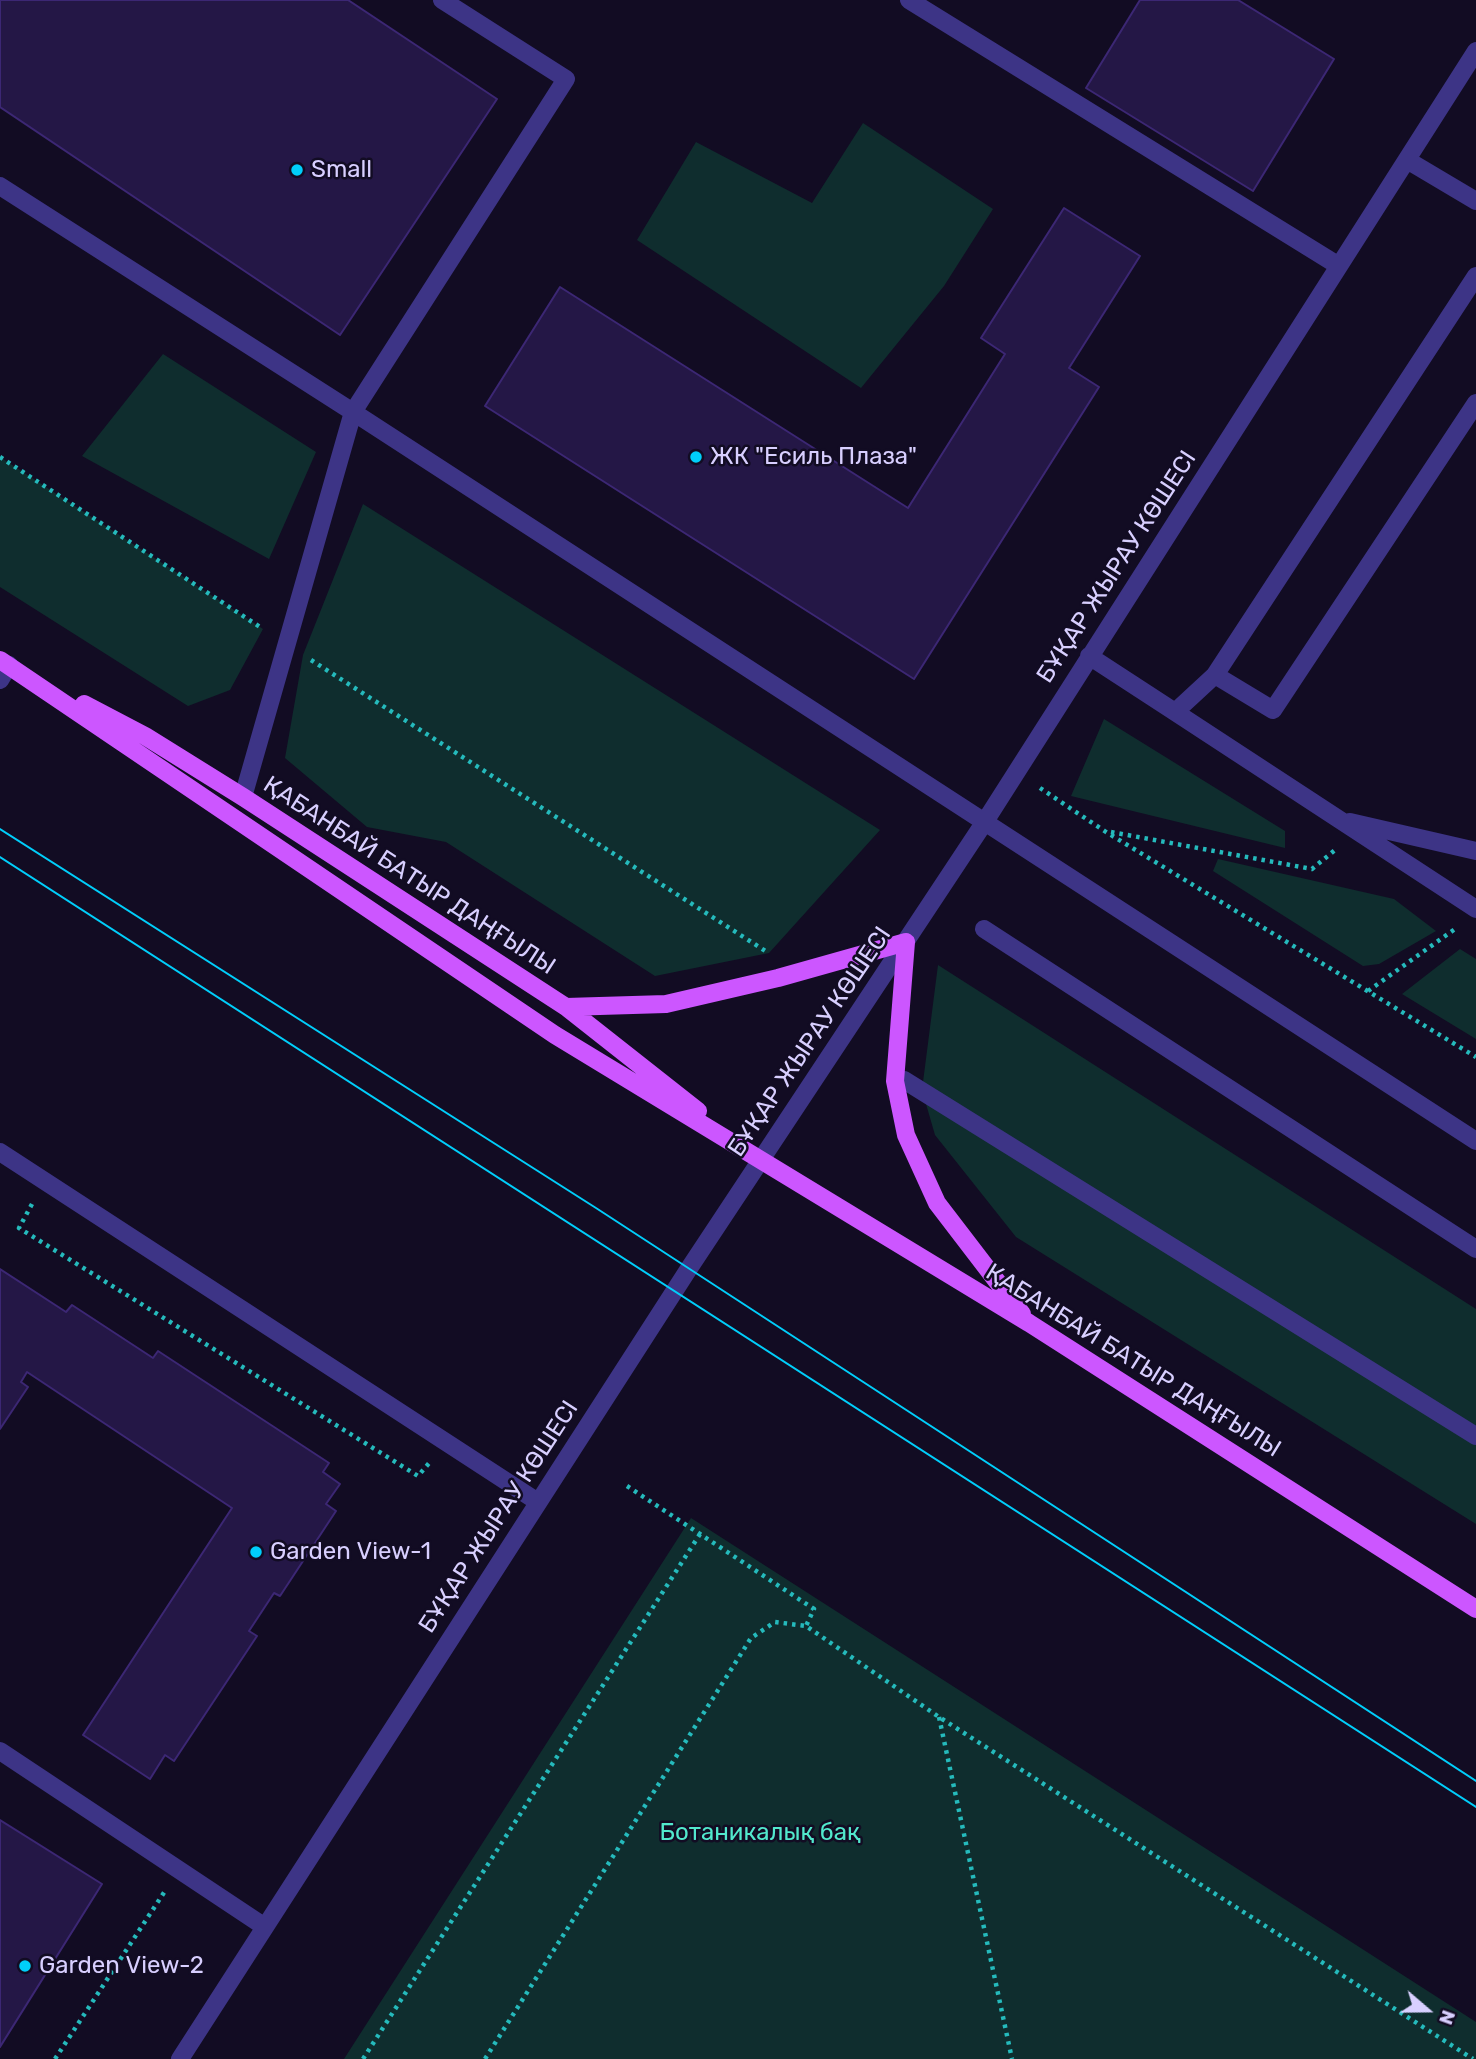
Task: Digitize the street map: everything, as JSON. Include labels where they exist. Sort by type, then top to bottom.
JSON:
[{"type":"main road","name":"ҚАБАНБАЙ БАТЫР ДАҢҒЫЛЫ","points":[[3,668],[145,736],[566,1007],[761,1161]]},
{"type":"main road","name":"ҚАБАНБАЙ БАТЫР ДАҢҒЫЛЫ","points":[[3,668],[555,1035],[1029,1322],[1476,1609]]},
{"type":"main road","points":[[566,1007],[666,1004],[778,978],[905,942],[895,1081],[906,1135],[937,1203],[1029,1322]]},
{"type":"street","points":[[243,797],[353,412],[566,79],[442,0]]},
{"type":"street","points":[[909,0],[1339,266]]},
{"type":"street","name":"БҰҚАР ЖЫРАУ КӨШЕСІ","points":[[180,2059],[538,1502],[984,823],[1476,51]]},
{"type":"street","points":[[1407,160],[1476,201]]},
{"type":"street","points":[[0,186],[1476,1141]]},
{"type":"street","points":[[1175,712],[1215,675],[1476,276]]},
{"type":"street","points":[[1215,675],[1273,710],[1476,403]]},
{"type":"street","points":[[1089,656],[1476,909]]},
{"type":"street","points":[[1339,819],[1476,851]]},
{"type":"street","points":[[984,929],[1476,1249]]},
{"type":"street","points":[[904,1080],[1476,1436]]},
{"type":"street","points":[[0,1152],[538,1502]]},
{"type":"street","points":[[0,1751],[265,1927]]},
{"type":"path","points":[[0,457],[286,644],[769,953]]},
{"type":"path","points":[[1040,788],[1106,832],[1476,1057]]},
{"type":"path","points":[[1106,832],[1312,869],[1335,850]]},
{"type":"path","points":[[1368,991],[1455,929]]},
{"type":"path","points":[[45,1181],[19,1228],[418,1476],[447,1443]]},
{"type":"path","points":[[626,1486],[814,1609],[806,1626]]},
{"type":"path","points":[[363,2059],[700,1534]]},
{"type":"path","points":[[485,2059],[751,1638],[775,1622],[806,1626],[939,1717],[1473,2059]]},
{"type":"path","points":[[939,1717],[1012,2059]]},
{"type":"path","points":[[55,2059],[179,1870]]},
{"type":"green space","points":[[863,123],[993,209],[944,286],[861,388],[637,240],[696,142],[812,203]]},
{"type":"green space","points":[[163,354],[316,452],[269,559],[82,456]]},
{"type":"green space","points":[[0,457],[263,629],[230,690],[188,706],[0,587]]},
{"type":"green space","points":[[363,504],[880,830],[769,953],[655,976],[446,842],[367,827],[285,758],[303,655]]},
{"type":"green space","points":[[1104,719],[1285,831],[1285,848],[1071,796]]},
{"type":"green space","points":[[1218,859],[1394,899],[1436,931],[1379,964],[1363,966],[1213,871]]},
{"type":"green space","points":[[1460,949],[1476,959],[1476,1039],[1402,994]]},
{"type":"green space","points":[[938,965],[1476,1309],[1476,1524],[1016,1237],[935,1135],[922,1090]]},
{"type":"green space","name":"Ботаникалық бақ","points":[[691,1518],[1476,2022],[1476,2059],[344,2059]]},
{"type":"building","points":[[0,0],[348,0],[497,99],[340,335],[0,107]]},
{"type":"building","points":[[1140,0],[1238,0],[1334,59],[1253,191],[1086,88]]},
{"type":"building","name":"ЖК \"Есиль Плаза\"","points":[[1064,208],[1140,256],[1069,368],[1099,387],[914,679],[485,406],[560,287],[908,508],[1005,354],[981,338]]},
{"type":"building","name":"Garden View-1","points":[[0,1269],[66,1312],[72,1305],[153,1358],[158,1351],[329,1463],[323,1472],[340,1484],[326,1504],[336,1511],[280,1596],[274,1593],[249,1631],[257,1636],[174,1761],[165,1755],[150,1779],[83,1735],[232,1508],[27,1372],[21,1382],[28,1387],[0,1429]]},
{"type":"building","name":"Garden View-2","points":[[0,1820],[102,1884],[0,2047]]},
{"type":"tram line","points":[[0,829],[596,1208],[1476,1781]]},
{"type":"tram line","points":[[0,857],[1476,1807]]},
{"type":"place","name":"Small","points":[[297,170]]},
{"type":"place","name":"ЖК \"Есиль Плаза\"","points":[[696,457]]},
{"type":"place","name":"Garden View-1","points":[[256,1552]]},
{"type":"place","name":"Garden View-2","points":[[25,1966]]}]
